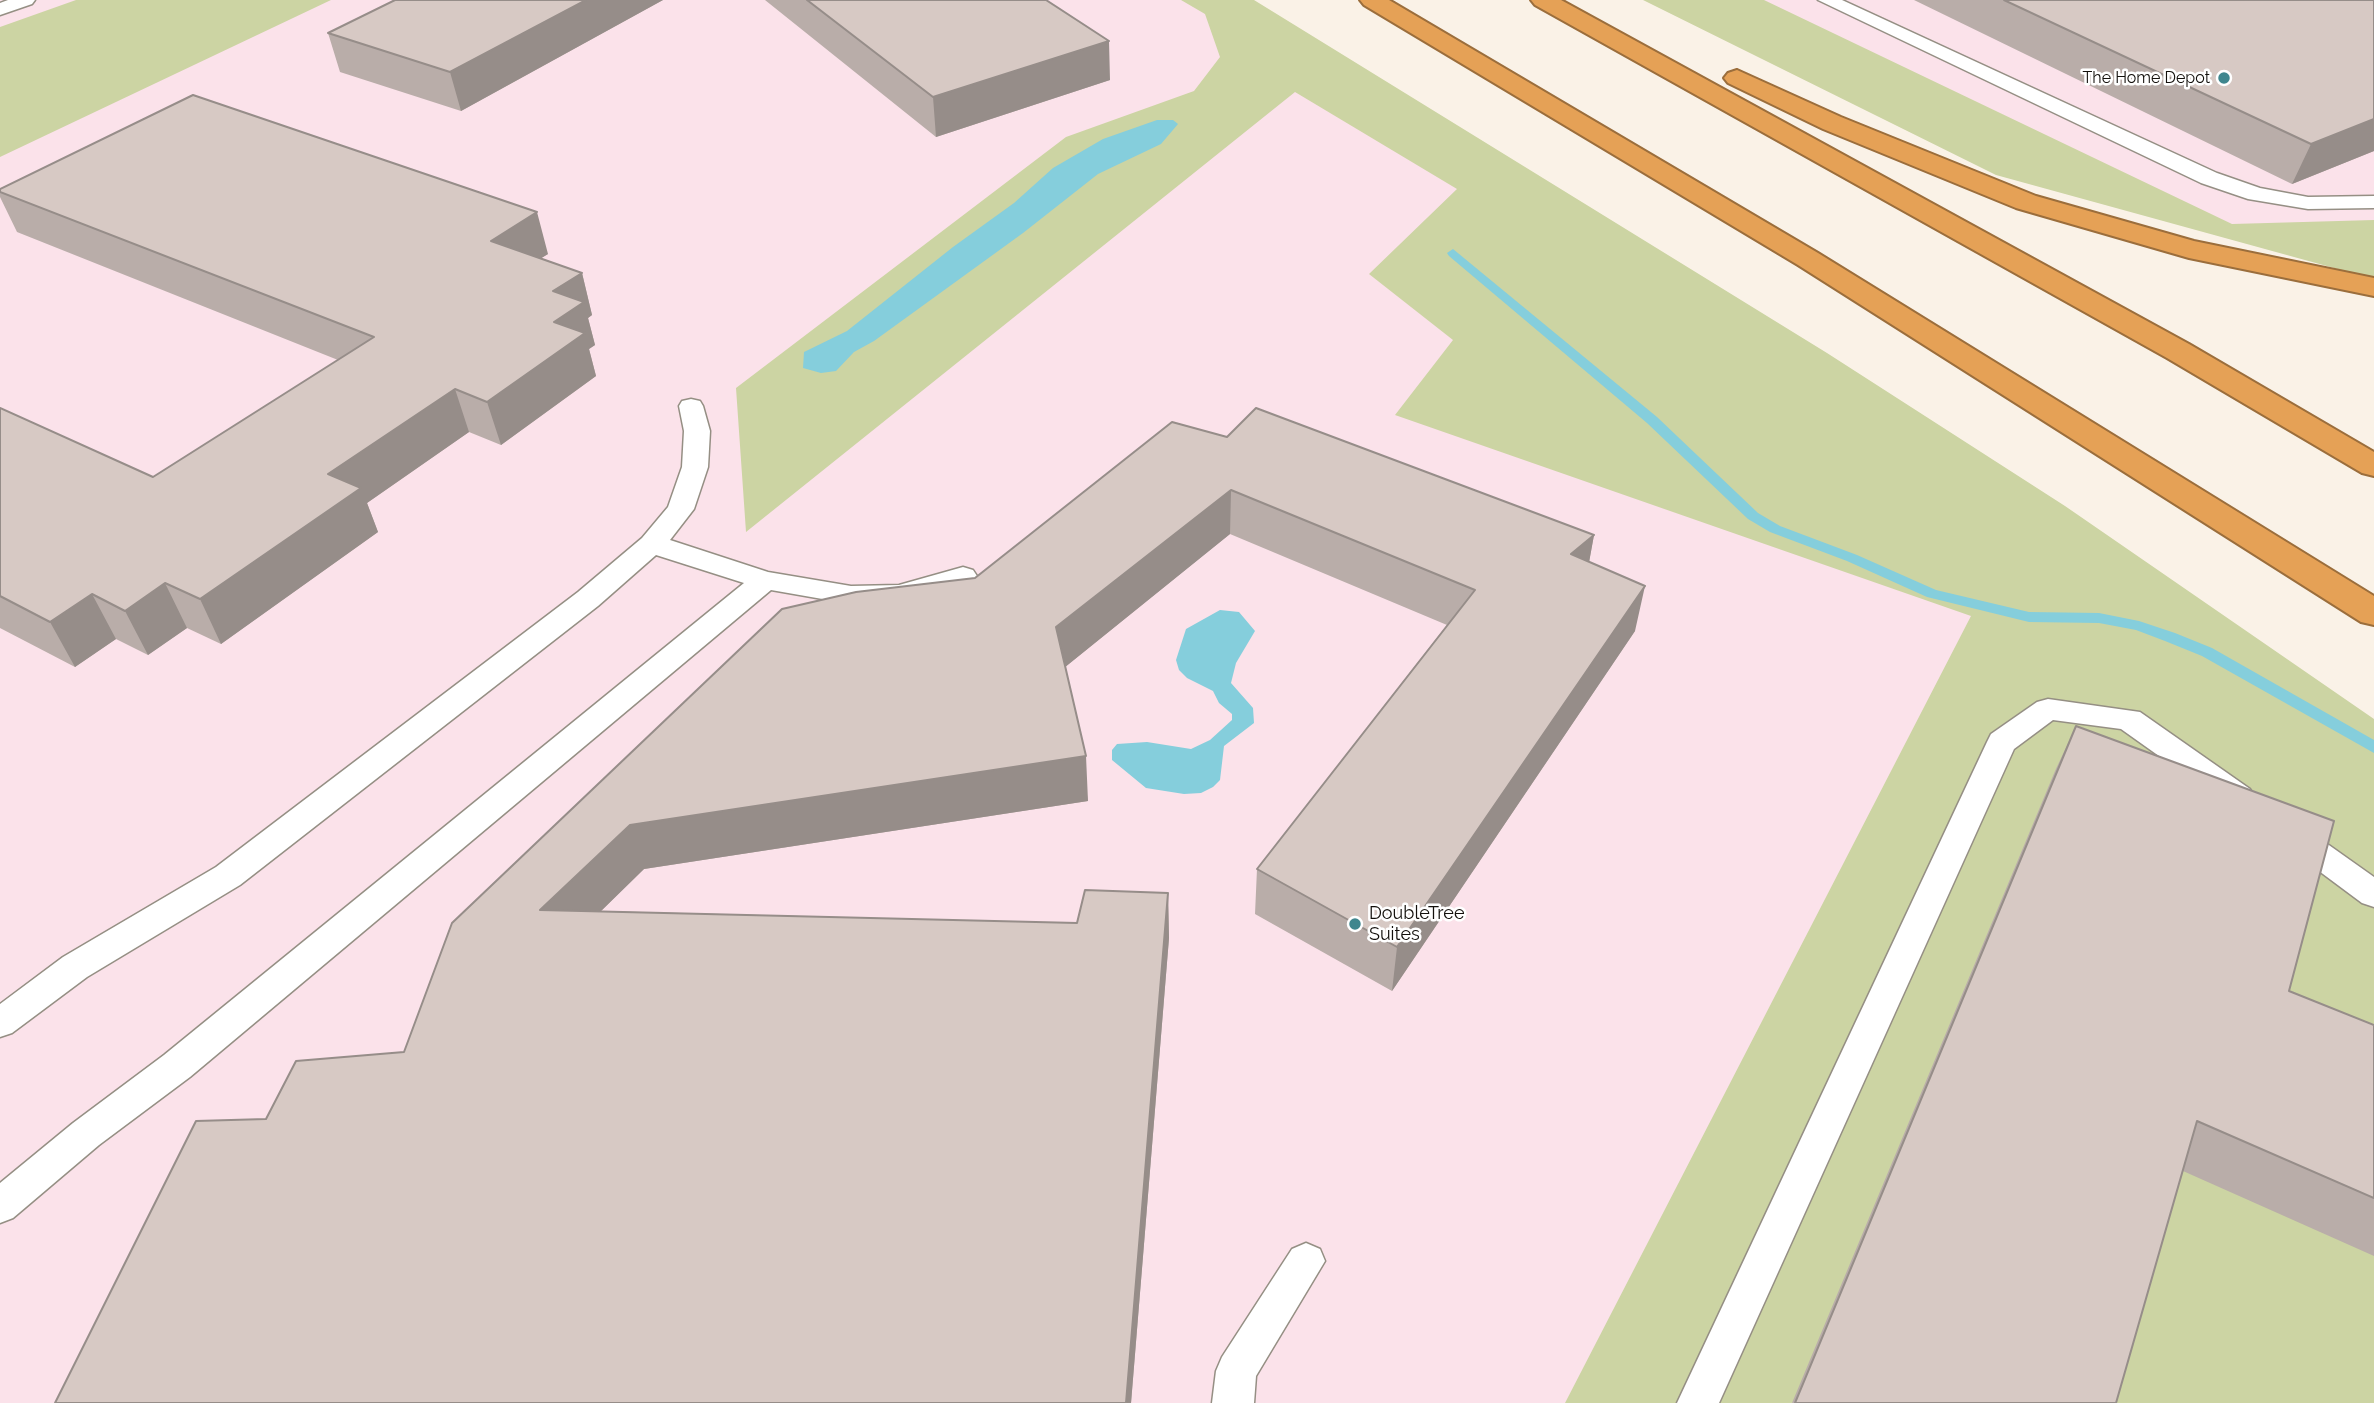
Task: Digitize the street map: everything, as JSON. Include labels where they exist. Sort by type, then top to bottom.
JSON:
[{"type":"highway","points":[[1372,0],[1808,259],[2374,613]]},
{"type":"highway","points":[[1543,0],[1622,41],[2178,351],[2374,466]]},
{"type":"highway","points":[[1622,41],[1737,78],[1832,123],[2026,202],[2189,249],[2374,287]]},
{"type":"lane","points":[[0,9],[26,0]]},
{"type":"lane","points":[[1827,0],[2209,178],[2256,194],[2308,203],[2374,202]]},
{"type":"lane","points":[[0,1023],[75,967],[228,876],[588,599],[652,544],[681,509],[695,467],[697,431],[691,406]]},
{"type":"lane","points":[[652,544],[765,580],[806,589],[863,595],[899,594],[964,576]]},
{"type":"lane","points":[[0,1206],[86,1134],[177,1066],[765,580]]},
{"type":"lane","points":[[1698,1403],[2003,742],[2048,709],[2129,719],[2374,894]]},
{"type":"lane","points":[[0,999],[75,967]]},
{"type":"lane","points":[[1233,1403],[1236,1371],[1306,1261]]},
{"type":"shaded area","points":[[0,0],[1207,0],[2231,672],[2374,1403],[0,1403]]},
{"type":"shaded area","points":[[1668,0],[2374,0],[2374,260],[2309,252],[2077,184]]},
{"type":"green space","points":[[76,0],[331,0],[0,157],[0,27]]},
{"type":"green space","points":[[1181,0],[1254,0],[1827,353],[2065,506],[2374,719],[2374,1403],[1565,1403],[1971,616],[1395,415],[1453,340],[1369,274],[1457,189],[1295,92],[746,532],[736,388],[1066,137],[1194,91],[1220,57],[1205,14]]},
{"type":"green space","points":[[1643,0],[1764,0],[2232,224],[2374,220],[2374,279],[1996,175]]},
{"type":"water","points":[[1157,120],[1173,120],[1178,124],[1161,144],[1098,174],[1023,233],[874,341],[854,352],[836,371],[821,373],[803,368],[804,352],[847,331],[953,247],[1014,203],[1053,168],[1103,139]]},
{"type":"water","points":[[1220,610],[1239,612],[1255,631],[1236,663],[1231,683],[1253,708],[1254,723],[1224,746],[1220,780],[1213,787],[1201,793],[1184,794],[1146,788],[1112,760],[1112,750],[1117,744],[1147,742],[1191,749],[1210,740],[1232,720],[1232,714],[1219,703],[1213,691],[1187,678],[1179,670],[1176,660],[1186,629]]},
{"type":"building","points":[[395,0],[586,0],[450,72],[328,33]]},
{"type":"building","points":[[807,0],[1046,0],[1109,41],[933,97]]},
{"type":"building","name":"The Home Depot","points":[[2004,0],[2374,0],[2374,119],[2311,144]]},
{"type":"building","points":[[193,95],[537,212],[491,241],[582,273],[553,291],[584,302],[554,322],[585,333],[487,402],[455,389],[328,474],[361,488],[200,599],[165,583],[125,611],[92,594],[50,622],[0,596],[0,408],[153,477],[374,337],[0,192],[0,189]]},
{"type":"building","name":"DoubleTree Suites","points":[[1256,408],[1594,535],[1571,554],[1645,586],[1397,947],[1257,869],[1475,590],[1231,490],[1056,627],[1086,756],[630,825],[540,910],[1077,923],[1085,890],[1168,893],[1126,1403],[55,1403],[196,1121],[266,1119],[296,1061],[404,1052],[452,923],[782,609],[856,592],[975,578],[1172,422],[1227,437]]},
{"type":"building","points":[[2076,726],[2334,821],[2289,991],[2374,1025],[2374,1198],[2197,1121],[2116,1403],[1795,1403]]},
{"type":"waterway","points":[[1453,253],[1652,420],[1753,516],[1775,529],[1852,558],[1932,594],[2029,617],[2099,618],[2139,626],[2170,637],[2207,652],[2374,747]]},
{"type":"place","name":"The Home Depot","points":[[2224,78]]},
{"type":"place","name":"DoubleTree Suites","points":[[1355,924]]}]
